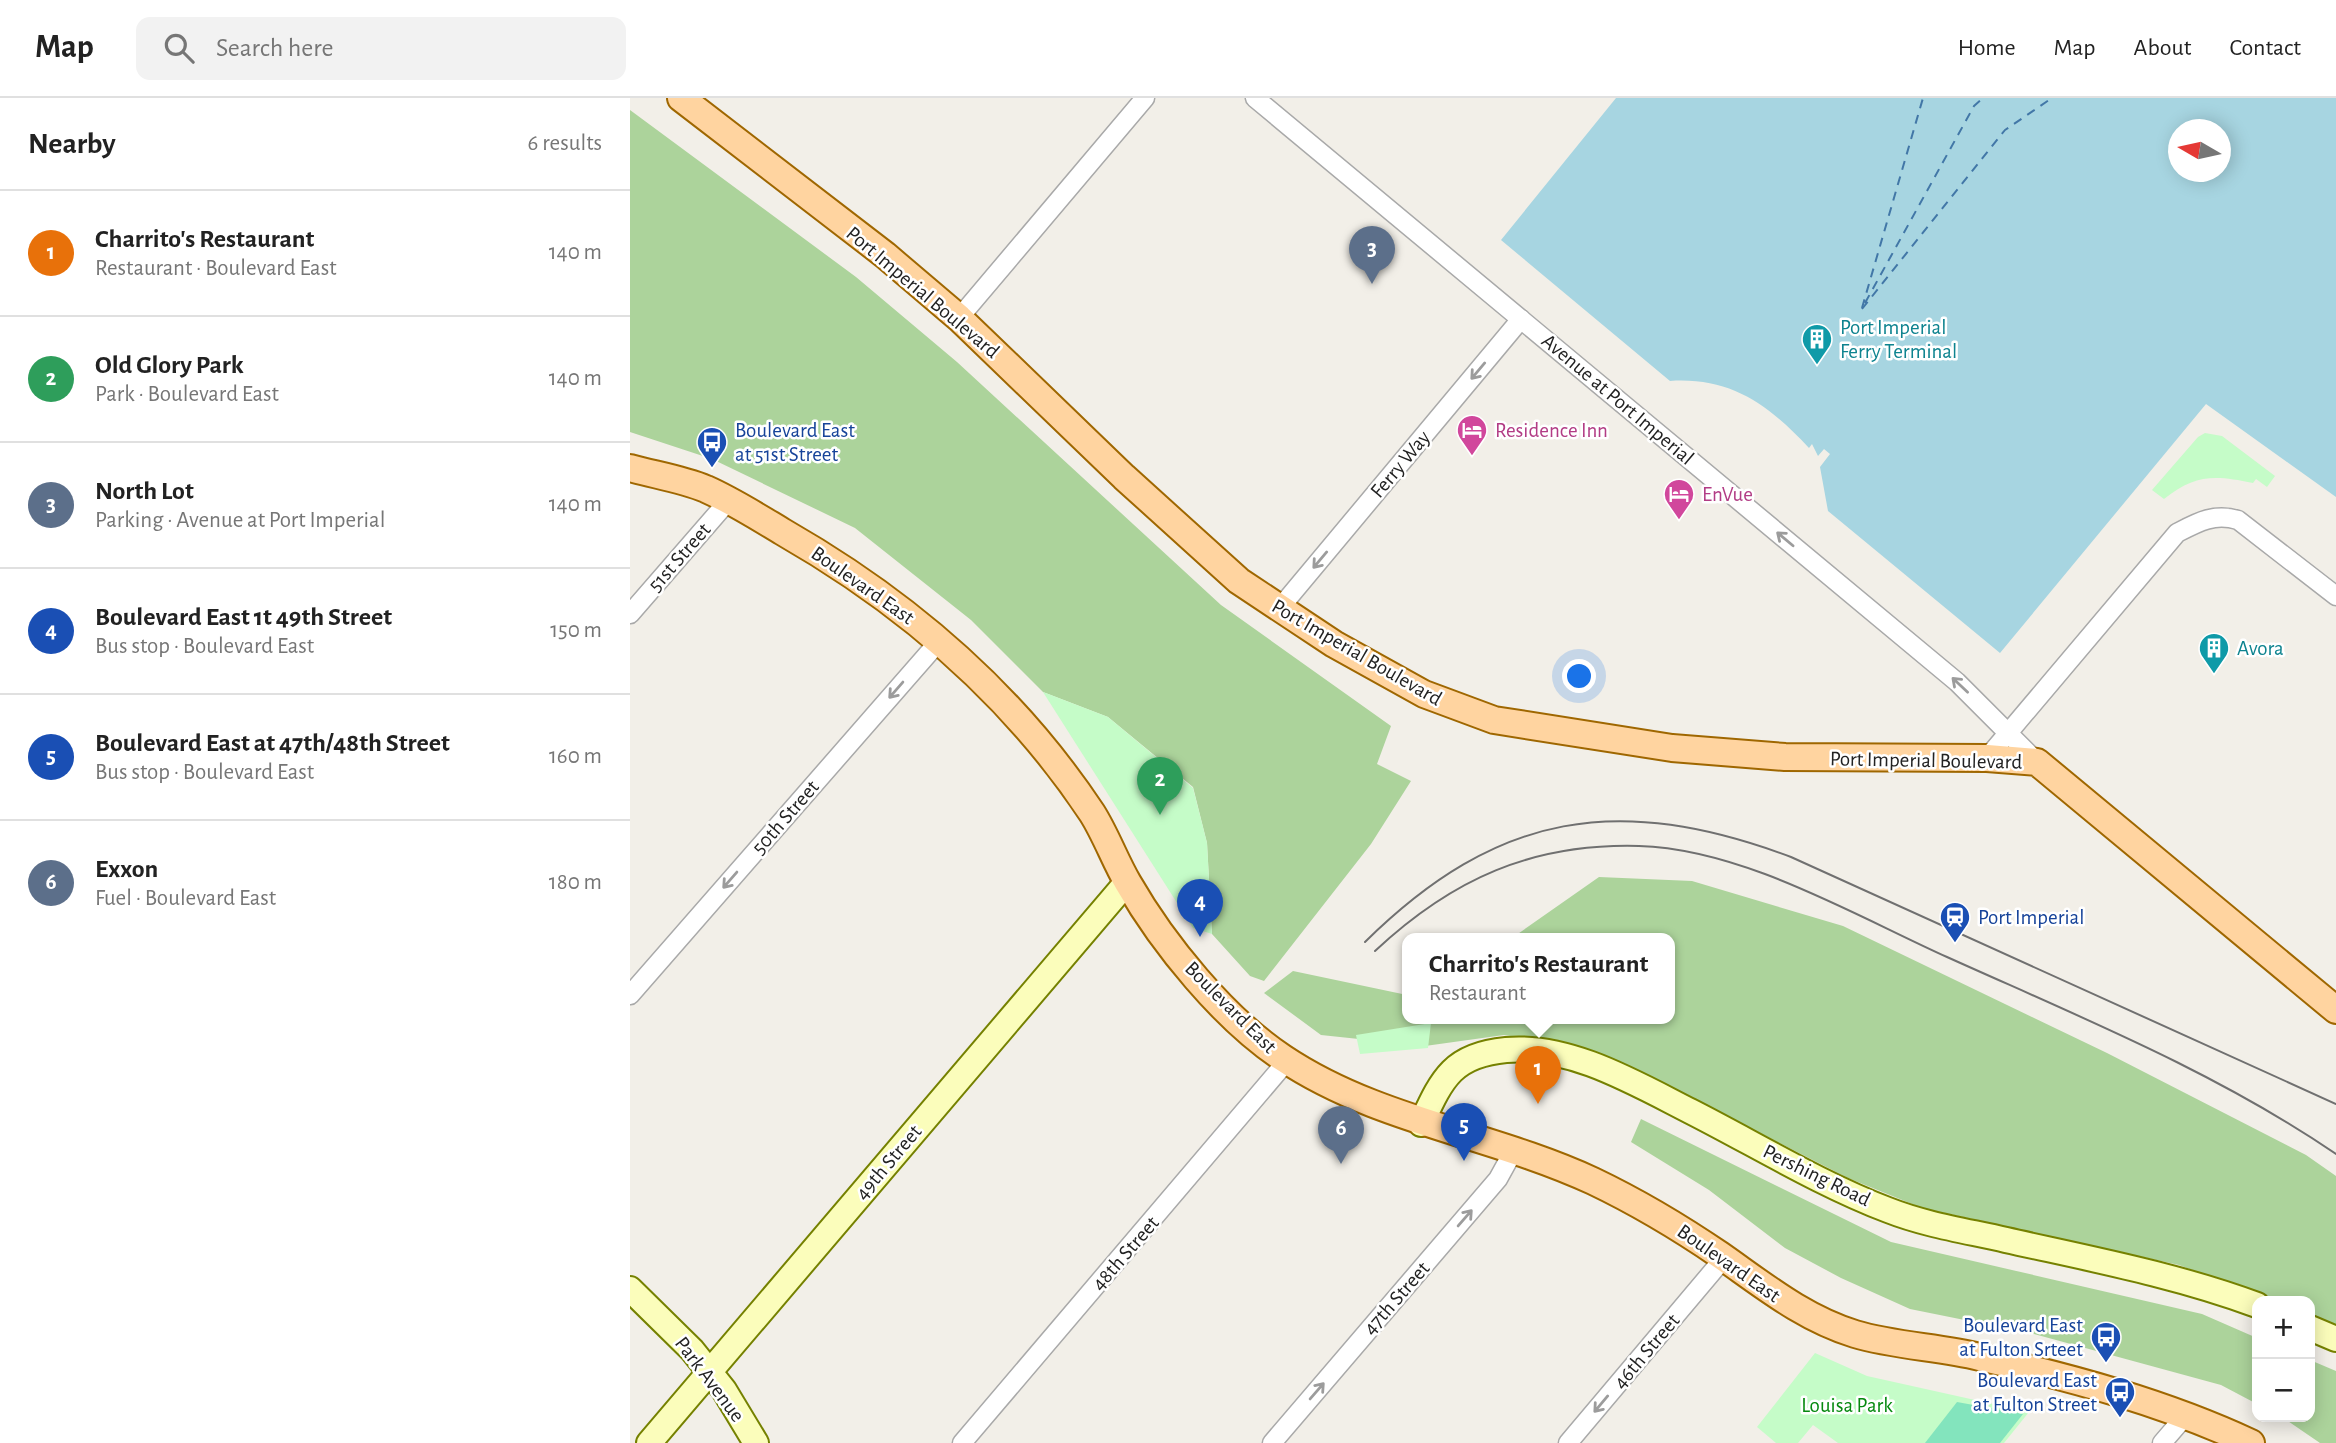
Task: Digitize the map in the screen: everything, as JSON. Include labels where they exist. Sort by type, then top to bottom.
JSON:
[{"type":"main road","name":"Port Imperial Boulevard","points":[[695,102],[959,318],[1172,521],[1239,581],[1279,609],[1424,694],[1494,720],[1672,748],[1785,757],[1987,758],[2036,762],[2336,1010]]},
{"type":"main road","name":"Boulevard East","points":[[630,468],[701,487],[729,500],[834,561],[941,639],[1031,729],[1094,816],[1127,882],[1168,943],[1217,1000],[1287,1061],[1421,1124],[1514,1150],[1617,1193],[1666,1219],[1788,1305],[1854,1334],[1978,1356],[2187,1413],[2251,1443]]},
{"type":"street","points":[[959,318],[1145,98]]},
{"type":"street","name":"Avenue at Port Imperial","points":[[1255,98],[1957,682],[2036,762]]},
{"type":"street","name":"Ferry Way","points":[[1279,609],[1521,318]]},
{"type":"street","name":"51st Street","points":[[630,614],[729,500]]},
{"type":"street","points":[[1987,758],[2177,533],[2202,519],[2224,516],[2238,520],[2336,596]]},
{"type":"street","name":"50th Street","points":[[630,995],[941,639]]},
{"type":"street","name":"49th Street","points":[[649,1443],[1127,882]]},
{"type":"street","name":"Pershing Road","points":[[1421,1124],[1437,1090],[1462,1059],[1506,1050],[1546,1052],[1573,1059],[1655,1093],[1822,1180],[1889,1211],[2195,1282],[2252,1303]]},
{"type":"street","name":"48th Street","points":[[962,1443],[1287,1061]]},
{"type":"street","name":"47th Street","points":[[1272,1443],[1498,1179],[1514,1150]]},
{"type":"street","name":"46th Street","points":[[1576,1440],[1724,1258]]},
{"type":"street","name":"Park Avenue","points":[[630,1289],[692,1350],[710,1372],[756,1443]]},
{"type":"street","points":[[2315,1330],[2336,1339]]},
{"type":"street","points":[[2162,1443],[2187,1413]]},
{"type":"green space","points":[[630,110],[856,277],[957,362],[1221,605],[1391,726],[1377,764],[1411,781],[1371,844],[1264,981],[1250,976],[1212,934],[1207,843],[1193,787],[1108,717],[1043,692],[971,620],[855,528],[712,459],[630,432]]},
{"type":"green space","points":[[2205,433],[2222,436],[2275,476],[2267,487],[2256,479],[2253,483],[2216,478],[2186,485],[2164,499],[2152,490],[2198,437]]},
{"type":"green space","points":[[1043,692],[1108,717],[1193,788],[1207,843],[1212,934],[1193,928]]},
{"type":"green space","points":[[1599,877],[1692,881],[1843,926],[2107,1053],[2306,1155],[2336,1176],[2336,1325],[2315,1317],[2315,1296],[2260,1296],[2179,1265],[1922,1208],[1848,1178],[1621,1062],[1584,1048],[1504,1035],[1425,1046],[1321,1035],[1264,993],[1293,971],[1402,994],[1402,1024],[1675,1024],[1675,933],[1519,933]]},
{"type":"green space","points":[[1431,1024],[1428,1048],[1360,1054],[1356,1035]]},
{"type":"green space","points":[[1641,1119],[1891,1242],[2202,1314],[2252,1336],[2252,1401],[2221,1385],[2034,1334],[1910,1309],[1841,1278],[1785,1248],[1709,1190],[1631,1142]]},
{"type":"green space","name":"Louisa Park","points":[[1815,1353],[1867,1376],[2029,1412],[2004,1443],[1838,1443],[1813,1425],[1798,1443],[1776,1443],[1757,1427]]},
{"type":"green space","points":[[2315,1362],[2336,1371],[2336,1443],[2320,1443],[2289,1422],[2315,1422]]},
{"type":"green space","points":[[1957,1402],[2023,1414],[2000,1443],[1925,1443]]},
{"type":"water","points":[[1616,98],[2336,98],[2336,497],[2206,404],[2000,653],[1828,511],[1820,467],[1830,454],[1824,449],[1818,456],[1812,444],[1809,448],[1764,407],[1730,389],[1692,381],[1670,381],[1501,240]]},
{"type":"ferry route","points":[[1862,308],[1923,98]]},
{"type":"ferry route","points":[[1865,303],[1974,106],[1983,98]]},
{"type":"ferry route","points":[[1862,309],[2005,130],[2052,98]]},
{"type":"tram line","points":[[1365,942],[1414,898],[1463,864],[1513,841],[1563,826],[1616,821],[1671,825],[1729,837],[1791,857],[2336,1104]]},
{"type":"tram line","points":[[1375,951],[1434,904],[1464,885],[1496,870],[1563,851],[1639,846],[1678,850],[1758,871],[1797,887],[2097,1024],[2243,1097],[2336,1154]]},
{"type":"place","name":"North Lot","points":[[1372,284]]},
{"type":"place","name":"Port Imperial Ferry Terminal","points":[[1817,366]]},
{"type":"place","name":"Residence Inn","points":[[1472,457]]},
{"type":"place","name":"Boulevard East at 51st Street","points":[[712,469]]},
{"type":"place","name":"EnVue","points":[[1679,521]]},
{"type":"place","name":"Avora","points":[[2214,675]]},
{"type":"place","name":"Old Glory Park","points":[[1160,815]]},
{"type":"place","name":"Boulevard East 1t 49th Street","points":[[1200,937]]},
{"type":"place","name":"Port Imperial","points":[[1955,944]]},
{"type":"place","name":"Charrito's Restaurant","points":[[1538,1104]]},
{"type":"place","name":"Boulevard East at 47th/48th Street","points":[[1464,1161]]},
{"type":"place","name":"Exxon","points":[[1341,1164]]},
{"type":"place","name":"Boulevard East at Fulton Srteet","points":[[2106,1364]]},
{"type":"place","name":"Boulevard East at Fulton Street","points":[[2120,1419]]}]
